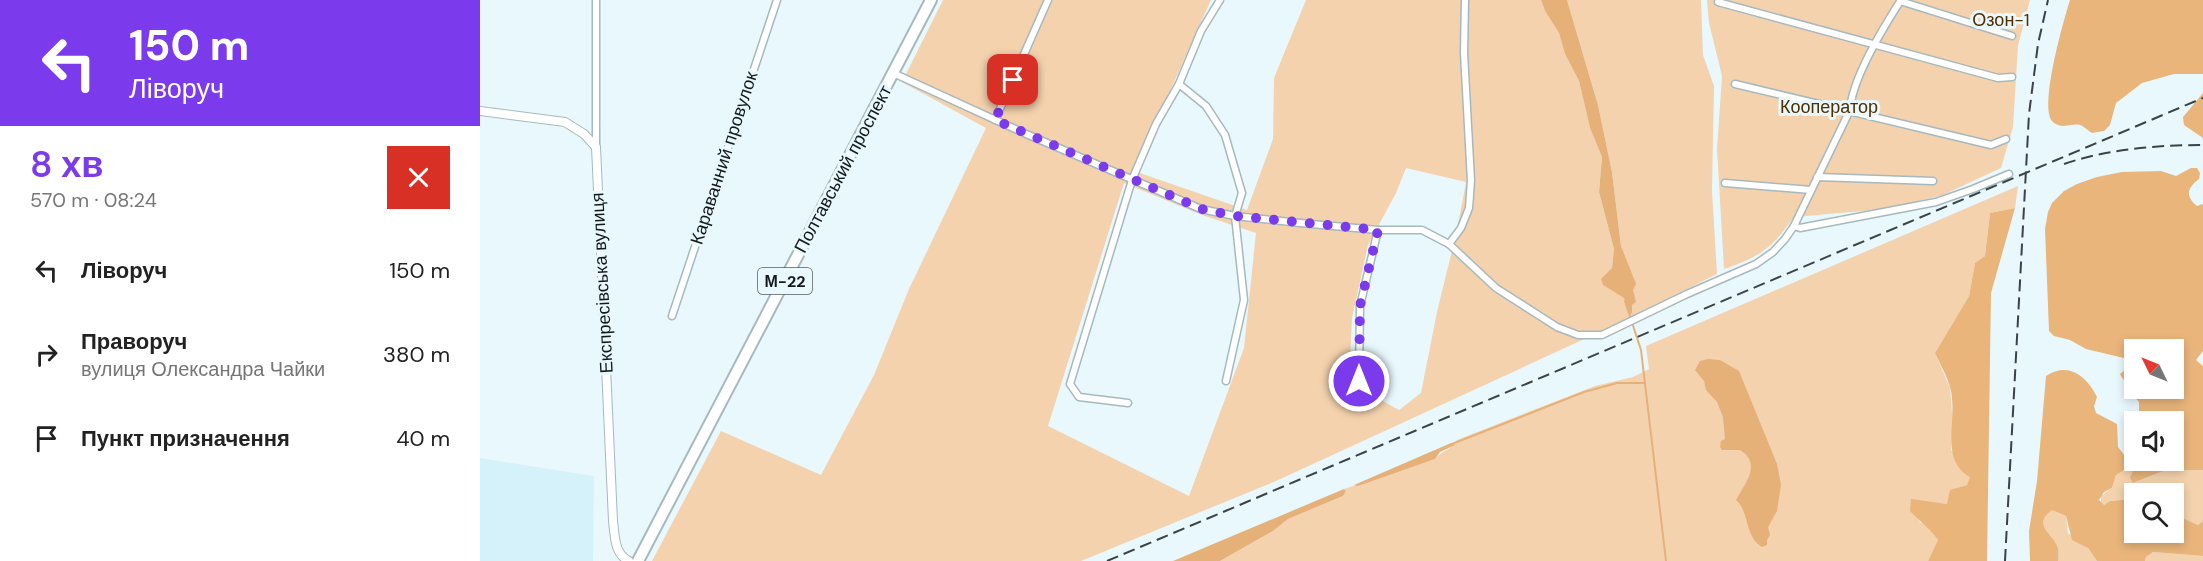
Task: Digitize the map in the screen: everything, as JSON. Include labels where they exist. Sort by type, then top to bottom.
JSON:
[{"type":"highway","name":"Полтавський проспект","points":[[638,561],[931,0]]},
{"type":"street","name":"Експресівська вулиця","points":[[596,0],[596,147],[613,521],[618,550],[623,558],[629,561]]},
{"type":"street","name":"Караванний провулок","points":[[672,316],[777,0]]},
{"type":"street","points":[[995,120],[1048,0]]},
{"type":"street","points":[[1128,403],[1079,398],[1070,384],[1132,180],[1156,124],[1179,84],[1201,31],[1220,0]]},
{"type":"street","points":[[1449,243],[1461,228],[1469,208],[1471,181],[1464,53],[1465,0]]},
{"type":"street","points":[[893,73],[995,120],[1202,209],[1235,216],[1378,230],[1422,230],[1449,243],[1496,288],[1557,327],[1578,335],[1602,335],[1756,264],[1773,252],[1794,226],[1850,110],[1851,98],[1875,46],[1900,1],[2012,36]]},
{"type":"street","points":[[1718,2],[1998,78],[2012,77]]},
{"type":"street","points":[[1179,84],[1206,106],[1225,135],[1242,193],[1235,216],[1244,300],[1226,381]]},
{"type":"street","points":[[1735,84],[1991,145],[2006,139]]},
{"type":"street","points":[[480,111],[565,122],[584,134],[596,147]]},
{"type":"street","points":[[1794,226],[1800,228],[1936,202],[2009,174]]},
{"type":"street","points":[[1817,177],[1933,181]]},
{"type":"street","points":[[1725,183],[1811,190]]},
{"type":"street","points":[[1359,381],[1360,306],[1378,230]]},
{"type":"shaded area","points":[[1541,0],[1567,0],[1598,105],[1612,172],[1621,246],[1636,284],[1633,290],[1636,302],[1632,305],[1630,314],[1624,298],[1603,285],[1601,279],[1612,268],[1614,249],[1599,192],[1602,157],[1590,128],[1579,81],[1565,54],[1559,33]]},
{"type":"shaded area","points":[[2070,0],[2203,0],[2203,74],[2174,74],[2142,83],[2116,103],[2110,125],[2104,131],[2092,133],[2080,125],[2056,124],[2049,114],[2048,100],[2058,44]]},
{"type":"shaded area","points":[[2203,93],[2203,138],[2184,125],[2183,117]]},
{"type":"shaded area","points":[[2191,168],[2197,168],[2200,173],[2199,179],[2190,189],[2189,195],[2197,206],[2203,204],[2203,351],[2196,360],[2203,366],[2203,470],[2184,470],[2184,411],[2139,411],[2137,399],[2184,399],[2184,339],[2124,339],[2124,358],[2086,349],[2070,340],[2054,336],[2049,331],[2045,229],[2052,203],[2064,191],[2097,177],[2122,172],[2161,171],[2176,176]]},
{"type":"shaded area","points":[[2015,208],[1991,293],[1987,561],[1928,561],[1938,540],[1910,511],[1911,499],[1947,504],[1950,490],[1967,485],[1970,477],[1960,469],[1955,460],[1951,437],[1950,387],[1935,353],[1969,296],[1975,263],[1985,256],[1990,213]]},
{"type":"shaded area","points":[[1720,360],[1739,371],[1777,464],[1781,485],[1777,511],[1768,527],[1770,535],[1767,545],[1762,547],[1752,537],[1743,511],[1736,500],[1750,475],[1750,462],[1740,450],[1722,450],[1720,447],[1721,441],[1725,439],[1723,417],[1717,402],[1706,390],[1704,381],[1695,370],[1700,361]]},
{"type":"shaded area","points":[[2062,370],[2076,373],[2083,378],[2097,397],[2094,406],[2096,413],[2117,424],[2118,447],[2124,455],[2124,470],[2116,475],[2112,488],[2104,492],[2099,500],[2104,505],[2110,501],[2124,500],[2124,543],[2184,543],[2184,519],[2198,525],[2203,521],[2203,556],[2153,552],[2146,557],[2145,561],[2097,561],[2088,548],[2072,540],[2066,516],[2052,510],[2043,523],[2057,546],[2058,561],[2030,561],[2029,531],[2037,481],[2046,376]]},
{"type":"shaded area","points":[[1451,443],[1455,445],[1440,452],[1435,459],[1358,486],[1354,485]]},
{"type":"shaded area","points":[[480,458],[594,476],[593,561],[480,561]]},
{"type":"shaded area","points":[[2133,471],[2163,471],[2133,483],[2130,478]]},
{"type":"shaded area","points":[[1344,489],[1346,491],[1343,496],[1288,519],[1273,531],[1220,561],[1173,561]]},
{"type":"green space","points":[[943,0],[1211,0],[1134,171],[1247,210],[1273,139],[1274,78],[1306,0],[1541,0],[1559,33],[1565,54],[1579,81],[1590,128],[1602,157],[1599,192],[1614,249],[1612,268],[1603,285],[1625,298],[1630,314],[1635,302],[1621,246],[1612,172],[1598,105],[1567,0],[1701,0],[1703,55],[1714,86],[1712,191],[1717,274],[1617,324],[1276,481],[1081,561],[652,561],[721,431],[821,475],[874,375],[909,289],[986,128],[902,82]],"holes":[[[1406,168],[1466,182],[1421,393],[1399,410],[1349,382],[1352,318],[1368,245],[1396,193]],[[1124,183],[1202,215],[1256,233],[1244,348],[1189,496],[1048,426]]]},
{"type":"green space","name":"Кооператор","points":[[1707,0],[2030,0],[2018,46],[2013,127],[2001,168],[1943,195],[1886,209],[1794,217],[1779,237],[1764,250],[1724,269],[1717,149],[1722,76],[1709,23]]},
{"type":"green space","points":[[2018,186],[2015,208],[1990,213],[1985,256],[1975,263],[1969,296],[1935,353],[1950,388],[1953,425],[1951,450],[1971,477],[1967,485],[1958,488],[1947,504],[1911,500],[1920,522],[1929,527],[1938,540],[1928,561],[1220,561],[1273,531],[1288,519],[1343,496],[1346,491],[1344,489],[1435,459],[1457,440],[1595,386],[1633,377],[1649,369],[1646,346]]},
{"type":"green space","points":[[2124,470],[2133,471],[2134,483],[2124,483],[2124,500],[2101,504],[2101,496],[2112,488],[2116,475]]},
{"type":"green space","points":[[2203,470],[2203,521],[2198,525],[2184,519],[2184,483],[2134,483],[2164,471]]},
{"type":"green space","points":[[2052,510],[2066,516],[2068,533],[2088,548],[2097,561],[2058,561],[2059,553],[2055,542],[2043,527],[2044,520]]},
{"type":"green space","points":[[2153,552],[2203,556],[2203,561],[2145,561],[2146,557]]},
{"type":"waterway","points":[[1625,301],[1641,350],[1666,561]]},
{"type":"waterway","points":[[1452,444],[1584,392],[1617,383],[1645,383]]},
{"type":"railway","points":[[2005,561],[2029,114],[2038,44],[2048,0]]},
{"type":"railway","points":[[1107,561],[2203,98]]},
{"type":"railway","points":[[2064,164],[2133,149],[2203,145]]},
{"type":"route","points":[[1013,80],[995,120],[1202,209],[1235,216],[1378,230],[1360,306],[1359,381]]},
{"type":"park label","name":"Озон-1","points":[[2001,20]]}]
